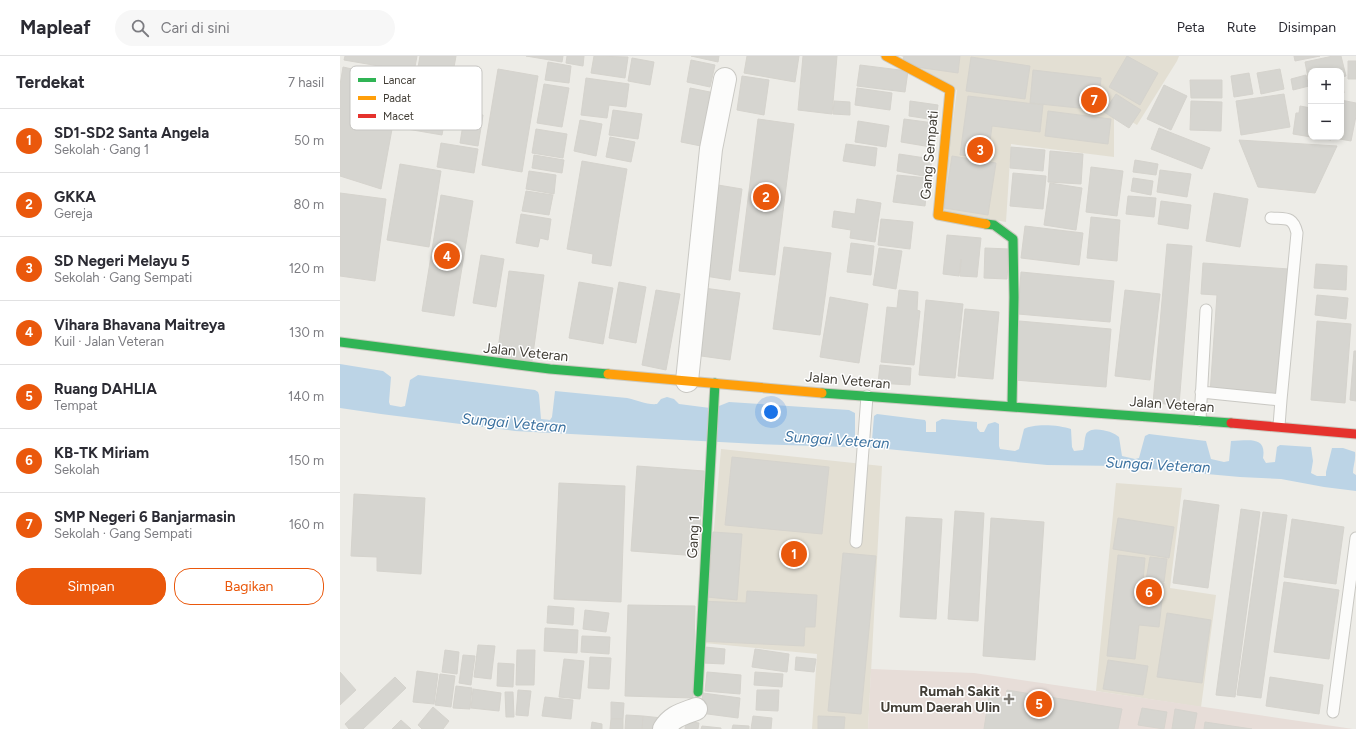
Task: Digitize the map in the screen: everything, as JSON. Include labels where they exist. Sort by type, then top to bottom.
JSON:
[{"type":"main road","name":"Gang Sempati","points":[[886,56],[950,90],[938,215],[994,225],[1013,239],[1014,297],[1012,406]]},
{"type":"main road","name":"Jalan Veteran","points":[[340,342],[550,370],[867,396],[1279,426],[1356,434]]},
{"type":"main road","name":"Gang 1","points":[[697,700],[702,643],[715,383]]},
{"type":"street","points":[[687,381],[711,149],[726,79]]},
{"type":"street","points":[[664,729],[669,721],[697,700]]},
{"type":"lane","points":[[1271,218],[1289,219],[1295,224],[1297,233],[1279,426]]},
{"type":"lane","points":[[1200,420],[1206,310]]},
{"type":"lane","points":[[1201,392],[1281,400]]},
{"type":"lane","points":[[856,542],[867,396]]},
{"type":"lane","points":[[1333,712],[1356,538]]},
{"type":"shaded area","points":[[901,56],[1179,56],[1137,125],[1114,111],[1114,157],[1011,144],[1006,222],[941,211],[957,90]]},
{"type":"shaded area","points":[[721,449],[882,466],[868,729],[812,729],[817,654],[704,643]]},
{"type":"shaded area","points":[[1116,483],[1182,488],[1170,588],[1216,595],[1201,707],[1096,691]]},
{"type":"shaded area","name":"Rumah Sakit Umum Daerah Ulin","points":[[871,669],[974,673],[1353,729],[868,729]]},
{"type":"water","name":"Sungai Veteran","points":[[340,364],[383,371],[391,377],[390,405],[401,407],[405,406],[410,380],[418,375],[535,390],[539,395],[541,419],[550,420],[552,417],[555,391],[627,398],[653,404],[657,404],[661,399],[667,397],[674,399],[679,404],[718,409],[719,406],[729,402],[849,410],[855,413],[855,438],[858,440],[872,440],[874,416],[877,414],[925,420],[926,432],[936,432],[936,422],[942,419],[977,422],[977,428],[980,432],[984,432],[988,424],[995,422],[999,424],[1000,449],[1015,451],[1019,449],[1024,429],[1040,425],[1071,429],[1072,447],[1074,451],[1083,450],[1085,436],[1089,431],[1097,429],[1107,431],[1119,437],[1122,456],[1135,459],[1139,458],[1145,436],[1149,434],[1206,441],[1211,459],[1224,462],[1229,461],[1231,441],[1249,440],[1259,443],[1262,446],[1263,458],[1266,463],[1275,462],[1277,447],[1280,445],[1311,447],[1313,461],[1311,473],[1317,476],[1326,476],[1332,448],[1343,448],[1355,452],[1353,473],[1356,475],[1356,491],[1281,479],[1240,477],[1118,466],[1047,465],[877,448],[757,444],[515,431],[340,408]]},
{"type":"building","points":[[345,56],[417,56],[415,66],[379,66],[344,60]]},
{"type":"building","points":[[420,56],[456,56],[454,66],[418,66]]},
{"type":"building","points":[[526,56],[563,56],[562,62]]},
{"type":"building","points":[[567,56],[584,56],[583,66],[566,63]]},
{"type":"building","points":[[594,56],[628,57],[625,78],[591,73]]},
{"type":"building","points":[[691,56],[719,56],[718,62]]},
{"type":"building","points":[[747,56],[799,56],[795,82],[744,73]]},
{"type":"building","points":[[803,56],[837,56],[832,114],[798,110]]},
{"type":"building","points":[[904,56],[960,56],[958,73],[902,65]]},
{"type":"building","points":[[1127,56],[1158,73],[1140,105],[1109,87]]},
{"type":"building","points":[[1294,56],[1320,56],[1295,61]]},
{"type":"building","points":[[1333,56],[1341,56],[1344,68],[1308,68],[1308,77],[1305,62]]},
{"type":"building","points":[[971,57],[1030,66],[1025,99],[966,91]]},
{"type":"building","points":[[632,58],[654,62],[650,85],[628,81]]},
{"type":"building","points":[[691,60],[715,65],[710,87],[687,82]]},
{"type":"building","points":[[1348,61],[1356,61],[1356,79],[1348,79]]},
{"type":"building","points":[[548,62],[571,66],[569,83],[545,80]]},
{"type":"building","points":[[860,65],[908,71],[905,92],[857,86]]},
{"type":"building","points":[[343,67],[350,69],[350,130],[392,130],[381,189],[340,176],[340,85]]},
{"type":"building","points":[[498,69],[538,76],[522,172],[482,165]]},
{"type":"building","points":[[1280,69],[1284,89],[1261,94],[1257,73]]},
{"type":"building","points":[[1033,70],[1101,78],[1098,110],[1030,103]]},
{"type":"building","points":[[1249,73],[1253,94],[1234,97],[1231,76]]},
{"type":"building","points":[[1306,75],[1308,86],[1293,90],[1291,79]]},
{"type":"building","points":[[742,76],[769,80],[764,115],[737,110]]},
{"type":"building","points":[[586,78],[629,84],[626,107],[609,105],[607,118],[581,115]]},
{"type":"building","points":[[1190,80],[1222,80],[1222,98],[1191,98]]},
{"type":"building","points":[[544,84],[569,88],[562,127],[537,123]]},
{"type":"building","points":[[1164,85],[1187,96],[1171,130],[1147,119]]},
{"type":"building","points":[[690,88],[710,92],[701,146],[681,142]]},
{"type":"building","points":[[857,88],[892,93],[890,110],[855,105]]},
{"type":"building","points":[[1116,94],[1141,110],[1129,128],[1104,112]]},
{"type":"building","points":[[1284,94],[1290,127],[1241,135],[1236,101]]},
{"type":"building","points":[[968,96],[1043,105],[1040,132],[992,126],[988,158],[960,155]]},
{"type":"building","points":[[834,101],[850,102],[850,115],[833,114]]},
{"type":"building","points":[[910,101],[938,105],[936,120],[909,116]]},
{"type":"building","points":[[1191,101],[1222,102],[1221,131],[1190,130]]},
{"type":"building","points":[[1344,101],[1356,103],[1356,116],[1351,141],[1344,140]]},
{"type":"building","points":[[1300,106],[1308,107],[1308,136],[1293,134],[1296,113],[1299,113]]},
{"type":"building","points":[[613,110],[642,114],[638,139],[609,135]]},
{"type":"building","points":[[1048,111],[1111,119],[1108,144],[1045,136]]},
{"type":"building","points":[[758,119],[794,124],[775,275],[739,271]]},
{"type":"building","points":[[904,119],[934,123],[931,147],[901,142]]},
{"type":"building","points":[[580,120],[602,124],[596,156],[574,151]]},
{"type":"building","points":[[858,121],[889,126],[886,147],[855,142]]},
{"type":"building","points":[[1159,128],[1210,148],[1202,169],[1151,149]]},
{"type":"building","points":[[536,129],[567,134],[563,158],[532,153]]},
{"type":"building","points":[[413,130],[443,130],[442,135]]},
{"type":"building","points":[[462,130],[481,130],[478,146],[460,143]]},
{"type":"building","points":[[610,137],[635,142],[631,162],[606,157]]},
{"type":"building","points":[[1239,140],[1337,146],[1315,193],[1258,187]]},
{"type":"building","points":[[441,143],[478,149],[474,173],[437,167]]},
{"type":"building","points":[[846,144],[877,148],[875,166],[843,161]]},
{"type":"building","points":[[1011,147],[1045,150],[1043,171],[1010,168]]},
{"type":"building","points":[[1050,151],[1083,154],[1081,184],[1048,182]]},
{"type":"building","points":[[899,154],[932,159],[929,177],[897,171]]},
{"type":"building","points":[[534,155],[564,160],[562,173],[532,168]]},
{"type":"building","points":[[952,156],[996,163],[988,215],[944,208]]},
{"type":"building","points":[[1135,160],[1158,164],[1156,175],[1133,172]]},
{"type":"building","points":[[582,161],[627,169],[611,266],[592,263],[593,254],[567,249]]},
{"type":"building","points":[[400,164],[441,171],[429,247],[387,240]]},
{"type":"building","points":[[1091,167],[1123,171],[1117,216],[1086,212]]},
{"type":"building","points":[[1160,170],[1191,174],[1187,197],[1157,192]]},
{"type":"building","points":[[529,171],[556,175],[554,194],[526,189]]},
{"type":"building","points":[[1013,173],[1046,176],[1043,209],[1010,206]]},
{"type":"building","points":[[897,175],[928,178],[925,206],[893,202]]},
{"type":"building","points":[[1133,178],[1153,181],[1151,195],[1131,191]]},
{"type":"building","points":[[1050,183],[1082,188],[1076,230],[1044,225]]},
{"type":"building","points":[[712,184],[742,189],[730,280],[699,275]]},
{"type":"building","points":[[526,191],[553,195],[549,215],[522,211]]},
{"type":"building","points":[[340,193],[386,199],[375,281],[340,276]]},
{"type":"building","points":[[1214,193],[1248,199],[1240,247],[1206,241]]},
{"type":"building","points":[[441,195],[473,201],[454,316],[422,311]]},
{"type":"building","points":[[1128,196],[1156,198],[1154,217],[1126,214]]},
{"type":"building","points":[[857,199],[881,203],[875,242],[850,238],[851,230],[832,227],[834,211],[855,214]]},
{"type":"building","points":[[1161,201],[1191,205],[1188,229],[1158,224]]},
{"type":"building","points":[[521,214],[551,219],[548,240],[540,238],[538,247],[516,243]]},
{"type":"building","points":[[1091,217],[1120,220],[1117,261],[1087,258]]},
{"type":"building","points":[[881,219],[913,222],[910,249],[878,245]]},
{"type":"building","points":[[1025,226],[1083,233],[1079,265],[1021,258]]},
{"type":"building","points":[[947,235],[981,238],[977,277],[960,276],[961,259],[959,276],[943,274]]},
{"type":"building","points":[[851,243],[874,246],[871,275],[847,272]]},
{"type":"building","points":[[1167,244],[1192,246],[1179,405],[1153,403]]},
{"type":"building","points":[[784,247],[831,253],[820,335],[773,329]]},
{"type":"building","points":[[879,248],[902,251],[896,289],[873,285]]},
{"type":"building","points":[[985,248],[1009,249],[1007,279],[984,278]]},
{"type":"building","points":[[481,255],[504,259],[496,307],[473,303]]},
{"type":"building","points":[[1203,263],[1289,269],[1280,398],[1210,393],[1217,295],[1201,294]]},
{"type":"building","points":[[1316,264],[1347,266],[1346,290],[1314,288]]},
{"type":"building","points":[[509,271],[544,275],[532,361],[497,356]]},
{"type":"building","points":[[1021,272],[1114,281],[1110,322],[1018,314]]},
{"type":"building","points":[[579,282],[613,288],[603,344],[569,338]]},
{"type":"building","points":[[619,282],[646,287],[636,343],[609,338]]},
{"type":"building","points":[[704,288],[740,293],[730,360],[694,355]]},
{"type":"building","points":[[656,290],[680,294],[666,370],[642,365]]},
{"type":"building","points":[[899,290],[918,292],[917,310],[920,311],[914,365],[881,362],[887,307],[897,308]]},
{"type":"building","points":[[1125,290],[1160,294],[1150,380],[1115,376]]},
{"type":"building","points":[[1317,295],[1348,298],[1346,319],[1315,315]]},
{"type":"building","points":[[830,297],[868,304],[859,363],[820,357]]},
{"type":"building","points":[[926,300],[963,304],[955,378],[919,375]]},
{"type":"building","points":[[965,309],[999,312],[993,379],[958,376]]},
{"type":"building","points":[[1019,321],[1111,329],[1106,387],[1014,380]]},
{"type":"building","points":[[1317,321],[1351,324],[1345,403],[1311,400]]},
{"type":"building","points":[[1354,351],[1356,351],[1356,401],[1350,400]]},
{"type":"building","points":[[880,365],[911,368],[910,385],[878,383]]},
{"type":"building","points":[[732,457],[829,467],[822,534],[725,525]]},
{"type":"building","points":[[637,466],[704,471],[698,556],[631,551]]},
{"type":"building","points":[[559,483],[625,486],[621,602],[554,599]]},
{"type":"building","points":[[354,494],[425,498],[421,574],[377,571],[377,557],[351,556]]},
{"type":"building","points":[[1184,500],[1219,505],[1208,588],[1173,583]]},
{"type":"building","points":[[1241,509],[1260,512],[1235,697],[1216,695]]},
{"type":"building","points":[[955,511],[984,513],[978,621],[948,619]]},
{"type":"building","points":[[1263,512],[1287,515],[1261,698],[1237,695]]},
{"type":"building","points":[[906,517],[942,519],[936,619],[900,617]]},
{"type":"building","points":[[991,518],[1044,522],[1035,660],[983,656]]},
{"type":"building","points":[[1118,518],[1174,527],[1169,558],[1113,549]]},
{"type":"building","points":[[1292,519],[1344,527],[1336,584],[1284,577]]},
{"type":"building","points":[[713,532],[742,534],[737,600],[707,597]]},
{"type":"building","points":[[843,553],[876,556],[861,714],[828,711]]},
{"type":"building","points":[[1118,555],[1145,558],[1143,581],[1164,583],[1159,627],[1139,625],[1135,659],[1107,656]]},
{"type":"building","points":[[1150,557],[1167,559],[1164,582],[1146,580]]},
{"type":"building","points":[[1284,582],[1339,590],[1329,659],[1274,652]]},
{"type":"building","points":[[747,591],[817,595],[815,627],[805,627],[804,646],[699,641],[700,601],[746,603]]},
{"type":"building","points":[[628,605],[695,606],[693,698],[625,696]]},
{"type":"building","points":[[548,606],[574,608],[573,625],[547,623]]},
{"type":"building","points":[[585,610],[609,613],[606,632],[583,629]]},
{"type":"building","points":[[1167,613],[1211,620],[1202,683],[1157,677]]},
{"type":"building","points":[[545,628],[578,630],[577,653],[544,651]]},
{"type":"building","points":[[582,636],[610,637],[609,654],[581,652]]},
{"type":"building","points":[[478,645],[495,646],[491,679],[474,677]]},
{"type":"building","points":[[705,647],[725,649],[724,664],[703,663]]},
{"type":"building","points":[[755,649],[789,654],[787,672],[752,667]]},
{"type":"building","points":[[445,650],[459,652],[457,674],[442,672]]},
{"type":"building","points":[[517,650],[535,650],[534,685],[516,685]]},
{"type":"building","points":[[463,655],[475,656],[471,685],[459,683]]},
{"type":"building","points":[[590,657],[611,658],[609,689],[588,688]]},
{"type":"building","points":[[796,657],[816,659],[814,672],[795,670]]},
{"type":"building","points":[[564,659],[584,661],[580,699],[559,697]]},
{"type":"building","points":[[1108,660],[1148,666],[1143,695],[1103,689]]},
{"type":"building","points":[[498,663],[514,664],[513,687],[497,686]]},
{"type":"building","points":[[417,671],[438,674],[434,704],[413,702]]},
{"type":"building","points":[[340,672],[356,690],[340,705]]},
{"type":"building","points":[[707,672],[741,675],[740,694],[705,691]]},
{"type":"building","points":[[755,672],[783,674],[782,687],[754,685]]},
{"type":"building","points":[[440,674],[455,676],[451,707],[435,705]]},
{"type":"building","points":[[395,677],[406,688],[363,729],[349,729],[345,724]]},
{"type":"building","points":[[1270,677],[1323,685],[1319,714],[1266,706]]},
{"type":"building","points":[[456,686],[472,688],[470,709],[453,708]]},
{"type":"building","points":[[473,689],[501,693],[499,711],[471,708]]},
{"type":"building","points":[[518,690],[531,691],[528,716],[516,715]]},
{"type":"building","points":[[757,690],[779,690],[778,711],[756,710]]},
{"type":"building","points":[[1007,690],[1122,709],[1118,729],[984,729],[989,696],[1005,699]]},
{"type":"building","points":[[505,692],[513,692],[514,717],[506,717]]},
{"type":"building","points":[[703,693],[740,698],[738,718],[700,713]]},
{"type":"building","points":[[545,697],[573,700],[571,719],[542,716]]},
{"type":"building","points":[[611,702],[624,703],[623,719],[611,719]]},
{"type":"building","points":[[433,707],[449,721],[443,729],[422,729],[418,725]]},
{"type":"building","points":[[1142,708],[1167,712],[1164,729],[1138,725]]},
{"type":"building","points":[[1175,709],[1197,713],[1194,729],[1172,729]]},
{"type":"building","points":[[626,715],[643,716],[642,729],[625,729]]},
{"type":"building","points":[[643,716],[662,718],[661,729],[642,729]]},
{"type":"building","points":[[753,716],[772,718],[771,729],[751,729]]},
{"type":"building","points":[[818,716],[845,717],[844,729],[818,729]]},
{"type":"building","points":[[611,719],[623,719],[623,729],[610,729]]},
{"type":"building","points":[[401,720],[411,729],[392,729]]},
{"type":"building","points":[[686,721],[699,723],[698,729],[685,729]]},
{"type":"building","points":[[592,722],[602,724],[602,729],[591,729]]},
{"type":"building","points":[[1205,722],[1252,729],[1204,729]]},
{"type":"building","points":[[733,725],[749,726],[749,729],[732,729]]},
{"type":"building","points":[[702,726],[721,728],[721,729],[701,729]]},
{"type":"traffic: fast","points":[[986,224],[994,225],[1013,239],[1014,297],[1012,406]]},
{"type":"traffic: fast","points":[[340,342],[550,369],[608,374]]},
{"type":"traffic: fast","points":[[698,692],[715,383]]},
{"type":"traffic: fast","points":[[822,393],[1231,423]]},
{"type":"traffic: slow","points":[[886,56],[950,90],[938,215],[986,224]]},
{"type":"traffic: slow","points":[[608,374],[822,393]]},
{"type":"traffic: jam","points":[[1231,423],[1356,434]]},
{"type":"place","name":"SMP Negeri 6 Banjarmasin","points":[[1094,100]]},
{"type":"place","name":"SD Negeri Melayu 5","points":[[980,150]]},
{"type":"place","name":"GKKA","points":[[766,197]]},
{"type":"place","name":"Vihara Bhavana Maitreya","points":[[447,256]]},
{"type":"place","name":"SD1-SD2 Santa Angela","points":[[794,554]]},
{"type":"place","name":"KB-TK Miriam","points":[[1149,592]]},
{"type":"place","name":"Rumah Sakit Umum Daerah Ulin","points":[[1009,699]]},
{"type":"place","name":"Ruang DAHLIA","points":[[1039,704]]}]
